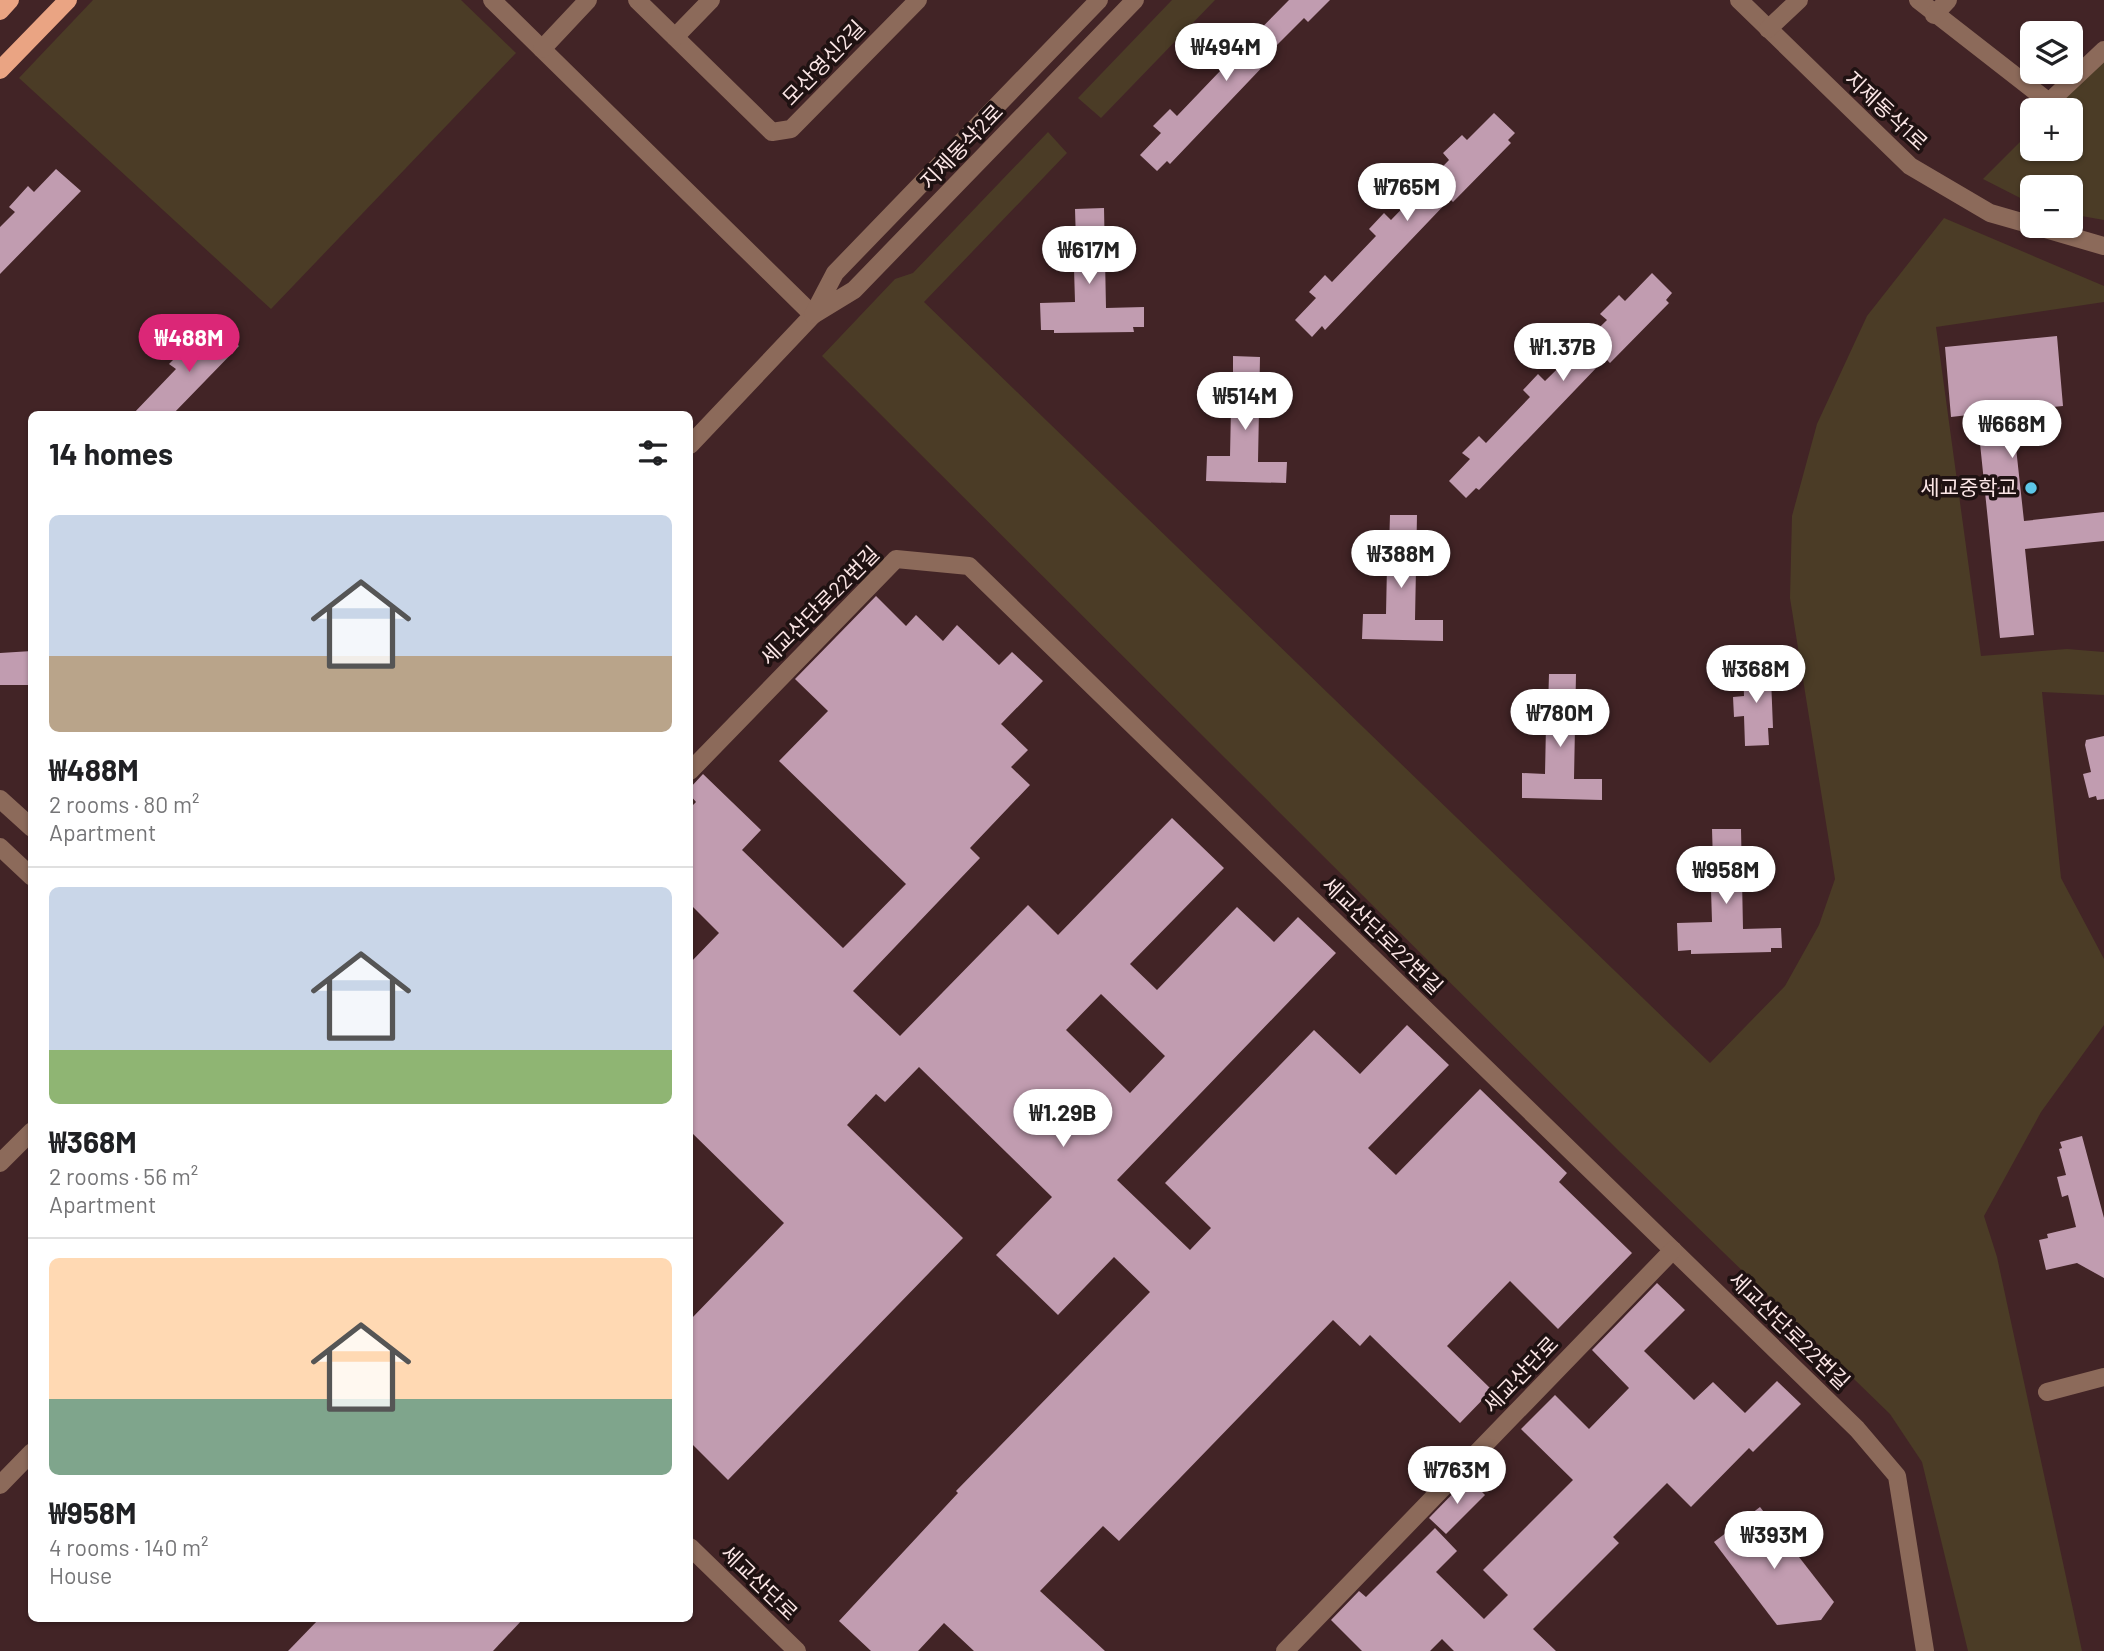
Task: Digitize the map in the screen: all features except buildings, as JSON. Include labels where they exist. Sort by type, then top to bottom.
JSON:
[{"type":"main road","points":[[0,11],[10,0]]},
{"type":"main road","points":[[0,70],[68,0]]},
{"type":"street","points":[[492,0],[813,316]]},
{"type":"street","points":[[542,49],[588,0]]},
{"type":"street","name":"모산영신2길","points":[[637,0],[772,132],[790,129],[918,0]]},
{"type":"street","points":[[675,37],[710,0]]},
{"type":"street","name":"지제동삭2로","points":[[813,316],[835,273],[1099,0]]},
{"type":"street","name":"지제동삭2로","points":[[693,442],[813,316],[854,290],[1135,0]]},
{"type":"street","name":"지제동삭1로","points":[[1739,0],[1910,166],[1990,213],[2104,246]]},
{"type":"street","points":[[1768,29],[1800,0]]},
{"type":"street","points":[[1918,0],[2049,102],[2104,50]]},
{"type":"street","points":[[1934,15],[1948,0]]},
{"type":"street","name":"세교산단로22번길","points":[[693,768],[896,559],[969,566],[1857,1429],[1897,1476],[1924,1651]]},
{"type":"street","points":[[0,799],[28,824]]},
{"type":"street","points":[[0,847],[28,873]]},
{"type":"street","points":[[0,1163],[28,1135]]},
{"type":"street","name":"세교산단로","points":[[1284,1651],[1673,1250]]},
{"type":"street","points":[[2047,1392],[2104,1377]]},
{"type":"street","points":[[0,1485],[28,1456]]},
{"type":"street","name":"세교산단로","points":[[693,1550],[797,1651]]},
{"type":"shaded area","points":[[93,0],[461,0],[516,53],[271,309],[19,78]]},
{"type":"shaded area","points":[[1172,0],[1215,0],[1101,118],[1078,98]]},
{"type":"shaded area","points":[[2104,58],[2104,220],[2083,216],[2083,175],[2020,175],[2020,198],[1983,179],[2020,142],[2020,161],[2083,161],[2083,98],[2064,98],[2078,84],[2083,84],[2083,79]]},
{"type":"shaded area","points":[[1048,132],[1067,153],[924,302],[1710,1063],[1785,986],[1819,925],[1835,879],[1790,598],[1792,516],[1817,424],[1867,316],[1944,218],[2104,286],[2104,302],[1936,327],[1981,656],[2067,649],[2104,652],[2104,695],[2042,692],[2061,878],[2104,959],[2104,1025],[2041,1112],[1984,1216],[1997,1257],[2082,1651],[1968,1651],[1922,1462],[1890,1414],[1621,1153],[822,356],[895,279],[913,273]]},
{"type":"place","name":"세교중학교","points":[[2031,488]]}]
